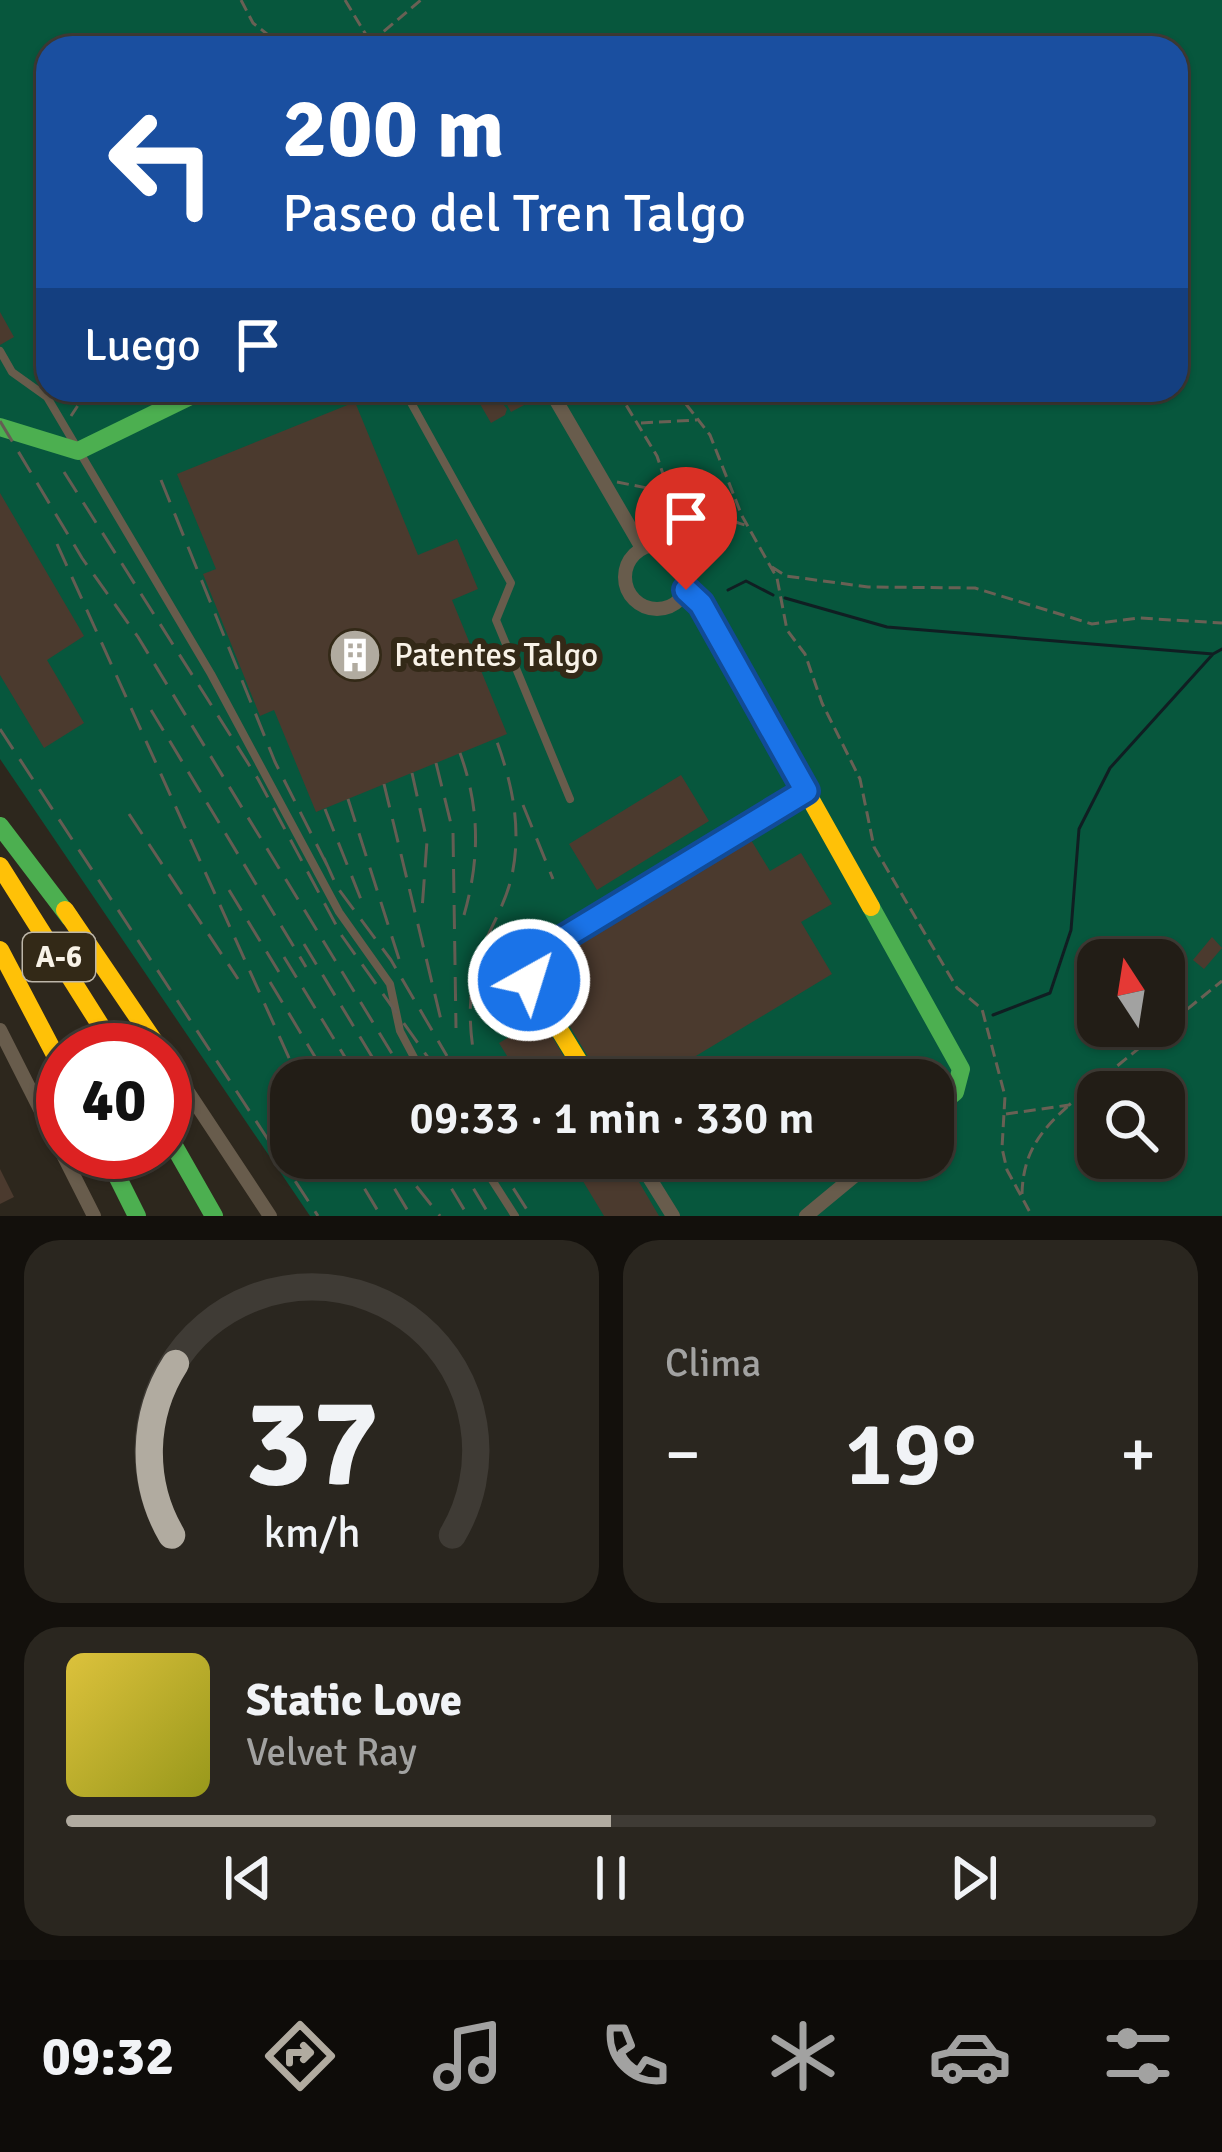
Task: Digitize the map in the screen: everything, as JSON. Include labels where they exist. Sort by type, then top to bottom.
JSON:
[{"type":"main road","points":[[0,427],[78,451],[178,402]]},
{"type":"main road","points":[[686,590],[701,604],[962,1069],[954,1093]]},
{"type":"main road","points":[[577,1059],[529,980],[526,966],[532,957],[806,791]]},
{"type":"main road","points":[[0,809],[142,1023]]},
{"type":"main road","points":[[0,826],[70,918]]},
{"type":"main road","name":"A-6","points":[[0,866],[99,1023]]},
{"type":"main road","name":"A-6","points":[[0,950],[38,1023]]},
{"type":"main road","points":[[192,1177],[214,1216]]},
{"type":"main road","points":[[118,1179],[137,1216]]},
{"type":"street","points":[[557,402],[642,548]]},
{"type":"street","points":[[661,545],[679,554],[688,571],[686,590],[664,608],[635,601],[625,573],[642,548],[661,545]]},
{"type":"street","points":[[0,1030],[94,1216]]},
{"type":"street","points":[[192,1099],[269,1216]]},
{"type":"street","points":[[650,1179],[673,1216]]},
{"type":"street","points":[[806,1216],[851,1179]]},
{"type":"lane","points":[[0,351],[12,372],[36,389]]},
{"type":"lane","points":[[50,402],[212,674],[339,912],[389,984],[400,1031],[415,1059]]},
{"type":"lane","points":[[411,402],[511,583],[496,620],[570,800]]},
{"type":"lane","points":[[491,1179],[514,1216]]},
{"type":"path","points":[[241,0],[254,22],[271,36]]},
{"type":"path","points":[[346,0],[367,36]]},
{"type":"path","points":[[382,36],[421,0]]},
{"type":"path","points":[[58,418],[72,416],[81,402]]},
{"type":"path","points":[[625,402],[639,423],[671,499]]},
{"type":"path","points":[[685,402],[710,435],[747,525],[770,566],[787,630],[805,654],[822,704],[860,778],[874,847],[957,988],[982,1009],[1006,1114],[1002,1148],[1032,1216]]},
{"type":"path","points":[[639,423],[698,420]]},
{"type":"path","points":[[602,482],[652,488],[671,499],[711,501],[728,520],[747,525]]},
{"type":"path","points":[[626,524],[671,499]]},
{"type":"path","points":[[770,566],[787,576],[868,587],[975,588],[1092,624],[1139,618],[1222,623]]},
{"type":"path","points":[[1022,1197],[1022,1169],[1038,1134],[1222,981]]},
{"type":"path","points":[[1006,1114],[1070,1105]]},
{"type":"green space","points":[[0,0],[1222,0],[1222,1216],[310,1216],[285,1179],[954,1179],[954,1059],[270,1059],[270,1157],[192,1042],[192,1023],[179,1023],[0,759]]},
{"type":"building","points":[[0,312],[14,337],[0,345]]},
{"type":"building","name":"Patentes Talgo","points":[[355,402],[418,555],[457,539],[478,589],[452,600],[507,734],[316,812],[274,710],[260,716],[203,574],[216,569],[177,474]]},
{"type":"building","points":[[479,402],[501,402],[507,409],[491,423]]},
{"type":"building","points":[[506,402],[525,402],[526,404],[511,412]]},
{"type":"building","points":[[0,493],[84,636],[47,660],[84,723],[44,748],[0,675]]},
{"type":"building","points":[[681,775],[709,821],[597,890],[569,844]]},
{"type":"building","points":[[751,840],[770,871],[801,853],[832,904],[801,922],[832,974],[691,1059],[589,1059],[536,970]]},
{"type":"building","points":[[1212,937],[1222,948],[1204,969],[1193,960]]},
{"type":"building","points":[[541,1018],[565,1059],[509,1059],[499,1043]]},
{"type":"building","points":[[0,1169],[14,1197],[0,1204]]},
{"type":"building","points":[[582,1179],[637,1179],[659,1216],[604,1216]]},
{"type":"waterway","points":[[728,590],[746,581],[773,595]]},
{"type":"waterway","points":[[785,598],[887,627],[1213,654],[1222,649]]},
{"type":"waterway","points":[[993,1015],[1050,993],[1071,930],[1079,829],[1110,768],[1213,654]]},
{"type":"railway","points":[[0,421],[395,1059]]},
{"type":"railway","points":[[64,472],[258,779],[342,936],[429,1059]]},
{"type":"railway","points":[[161,480],[275,762],[329,869]]},
{"type":"railway","points":[[57,544],[290,1059]]},
{"type":"railway","points":[[151,710],[306,967]]},
{"type":"railway","points":[[0,729],[318,1216]]},
{"type":"railway","points":[[476,1059],[473,984],[515,857],[511,789],[496,739]]},
{"type":"railway","points":[[460,753],[476,834],[464,915]]},
{"type":"railway","points":[[436,763],[453,832],[456,1028]]},
{"type":"railway","points":[[412,773],[427,841],[422,910]]},
{"type":"railway","points":[[384,784],[442,1024]]},
{"type":"railway","points":[[348,799],[399,959]]},
{"type":"railway","points":[[523,805],[553,879]]},
{"type":"railway","points":[[325,809],[364,907]]},
{"type":"railway","points":[[129,814],[238,979]]},
{"type":"railway","points":[[324,858],[337,887],[391,960],[447,1056]]},
{"type":"railway","points":[[229,890],[285,982]]},
{"type":"railway","points":[[304,944],[373,1059]]},
{"type":"railway","points":[[284,957],[346,1059]]},
{"type":"railway","points":[[270,982],[316,1059]]},
{"type":"railway","points":[[359,1179],[381,1216]]},
{"type":"railway","points":[[389,1179],[411,1216]]},
{"type":"railway","points":[[411,1179],[440,1216]]},
{"type":"railway","points":[[446,1179],[468,1216]]},
{"type":"railway","points":[[468,1179],[490,1216]]},
{"type":"railway","points":[[507,1179],[531,1216]]},
{"type":"traffic: fast","points":[[0,427],[78,451],[178,402]]},
{"type":"traffic: fast","points":[[0,826],[70,918]]},
{"type":"traffic: fast","points":[[871,907],[961,1069],[954,1093]]},
{"type":"traffic: fast","points":[[192,1177],[214,1216]]},
{"type":"traffic: fast","points":[[118,1179],[137,1216]]},
{"type":"traffic: slow","points":[[686,590],[701,604],[871,907]]},
{"type":"traffic: slow","points":[[577,1059],[529,980],[526,966],[532,957],[806,791]]},
{"type":"traffic: slow","points":[[0,866],[99,1023]]},
{"type":"traffic: slow","points":[[65,910],[142,1023]]},
{"type":"traffic: slow","points":[[0,950],[38,1023]]},
{"type":"place","name":"Patentes Talgo","points":[[355,655]]},
{"type":"route","points":[[529,980],[526,966],[532,957],[806,791],[701,604],[686,590]]}]
